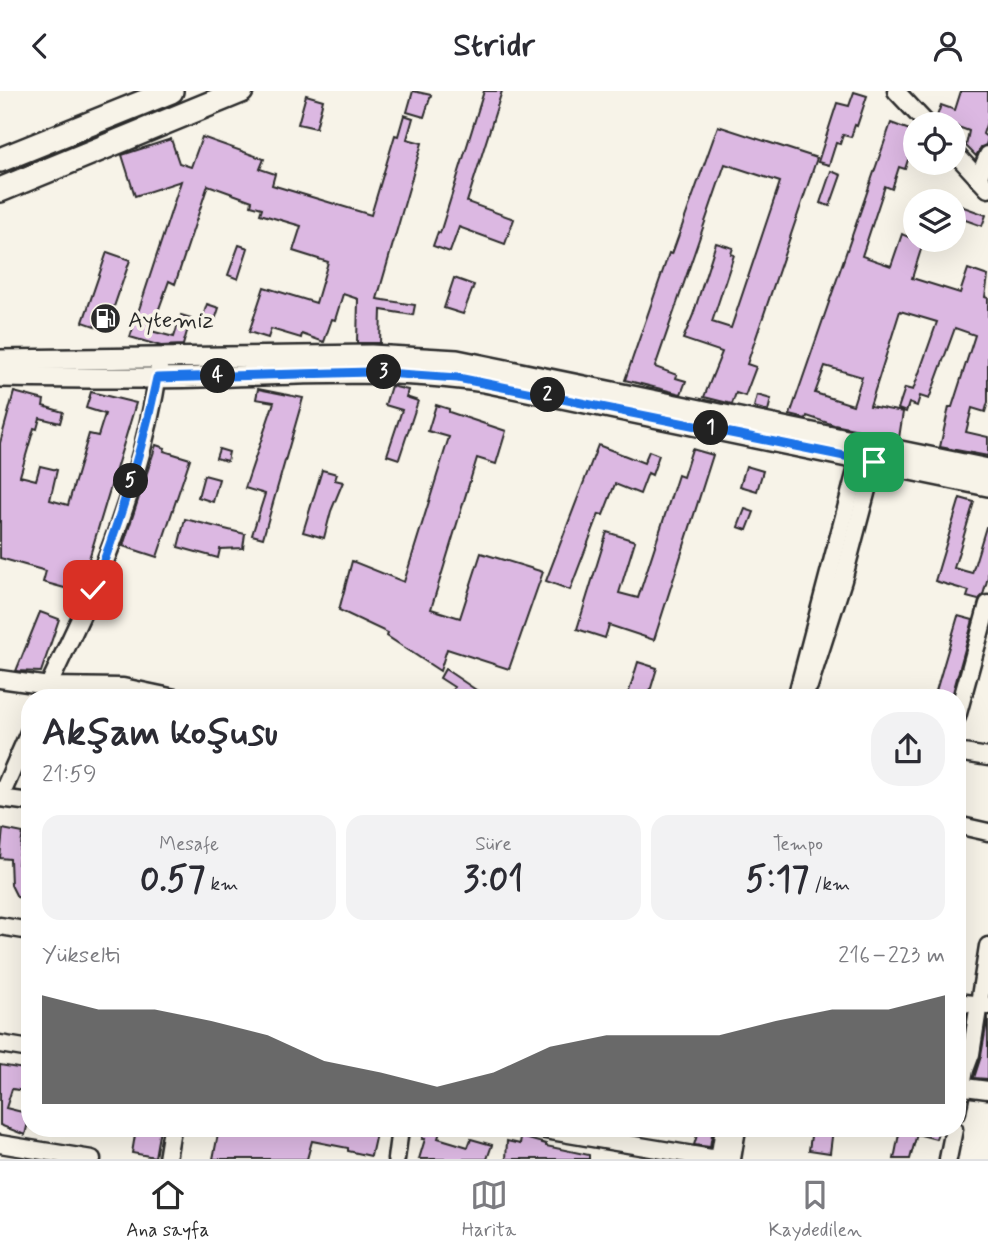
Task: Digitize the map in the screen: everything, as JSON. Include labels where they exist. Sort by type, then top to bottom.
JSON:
[{"type":"highway","points":[[0,160],[171,91]]},
{"type":"highway","points":[[0,190],[241,91]]},
{"type":"main road","points":[[0,360],[158,369],[370,372],[444,376],[869,452],[988,469]]},
{"type":"main road","points":[[0,377],[158,369]]},
{"type":"main road","points":[[869,452],[988,486]]},
{"type":"street","points":[[896,91],[916,112]]},
{"type":"street","points":[[983,184],[988,155]]},
{"type":"street","points":[[966,165],[983,184]]},
{"type":"street","points":[[47,689],[93,590],[119,523],[140,451],[158,369]]},
{"type":"street","points":[[799,689],[869,452]]},
{"type":"street","points":[[808,689],[843,580],[869,452]]},
{"type":"street","points":[[965,689],[988,604]]},
{"type":"street","points":[[0,679],[35,689]]},
{"type":"street","points":[[92,689],[132,689]]},
{"type":"street","points":[[21,750],[0,798],[21,801]]},
{"type":"street","points":[[966,753],[988,757]]},
{"type":"street","points":[[966,827],[988,832]]},
{"type":"street","points":[[0,926],[21,930]]},
{"type":"street","points":[[966,1066],[984,1005],[988,946]]},
{"type":"street","points":[[966,1003],[984,1005]]},
{"type":"street","points":[[0,1044],[21,1048]]},
{"type":"street","points":[[966,1087],[988,1090]]},
{"type":"street","points":[[167,1159],[171,1137]]},
{"type":"street","points":[[396,1159],[399,1137]]},
{"type":"street","points":[[590,1137],[718,1159],[722,1137]]},
{"type":"street","points":[[732,1159],[736,1137]]},
{"type":"street","points":[[948,1159],[952,1137]]},
{"type":"street","points":[[0,1143],[92,1159]]},
{"type":"building","points":[[413,91],[431,95],[424,117],[407,112]]},
{"type":"building","points":[[484,91],[502,91],[467,202],[514,219],[505,244],[459,227],[450,252],[433,246],[438,232],[440,233]]},
{"type":"building","points":[[961,91],[988,91],[988,119],[983,134],[988,138],[986,145],[981,147],[976,156],[966,146],[969,131],[966,130],[966,112],[938,112],[941,105],[955,110]]},
{"type":"building","points":[[854,92],[867,96],[857,126],[855,125],[851,137],[843,135],[840,144],[836,143],[829,165],[818,162],[837,103],[849,106]]},
{"type":"building","points":[[306,95],[323,100],[316,128],[298,124]]},
{"type":"building","points":[[404,115],[413,118],[407,139],[422,143],[377,299],[415,305],[413,315],[381,310],[380,343],[357,343],[358,299],[343,294],[335,320],[332,319],[324,342],[302,334],[301,338],[271,329],[268,338],[249,332],[264,287],[316,303],[328,262],[293,251],[301,226],[260,214],[262,208],[251,205],[252,201],[208,185],[175,284],[169,281],[151,331],[174,337],[181,315],[191,318],[183,345],[161,346],[130,337],[181,181],[135,196],[122,155],[171,139],[179,163],[191,167],[202,137],[264,159],[260,169],[275,174],[272,185],[371,215],[395,135],[398,136]]},
{"type":"building","points":[[891,123],[903,128],[903,168],[899,167],[892,189],[885,186],[862,256],[891,266],[902,234],[903,252],[920,252],[912,278],[960,293],[968,269],[988,276],[985,297],[988,298],[988,402],[985,412],[972,408],[966,432],[988,437],[988,456],[940,447],[949,407],[952,407],[975,335],[955,328],[929,399],[920,396],[917,406],[909,403],[906,412],[898,409],[905,388],[913,390],[937,322],[900,311],[870,406],[903,412],[899,438],[834,425],[807,416],[806,419],[790,415]],"holes":[[[825,366],[862,377],[853,405],[815,393]]]},
{"type":"building","points":[[718,126],[817,158],[747,364],[756,367],[745,396],[736,393],[732,404],[704,397],[722,352],[683,339],[716,243],[733,248],[731,254],[734,255],[712,322],[731,328],[780,182],[725,164],[655,367],[686,381],[681,394],[625,380],[669,253],[672,254]]},
{"type":"building","points":[[831,171],[841,175],[830,206],[820,203]]},
{"type":"building","points":[[966,208],[986,215],[982,226],[966,220]]},
{"type":"building","points":[[239,245],[248,248],[238,279],[228,275]]},
{"type":"building","points":[[107,252],[130,260],[106,330],[83,322]]},
{"type":"building","points":[[454,278],[474,285],[463,314],[444,308]]},
{"type":"building","points":[[207,304],[219,308],[215,320],[203,316]]},
{"type":"building","points":[[391,386],[408,390],[406,397],[418,401],[399,459],[387,455],[402,410],[385,405]]},
{"type":"building","points":[[258,389],[303,398],[263,538],[252,535],[265,494],[245,488],[274,402],[256,399]]},
{"type":"building","points":[[14,392],[44,400],[43,406],[63,412],[60,423],[40,418],[37,429],[34,428],[20,476],[36,480],[40,466],[57,470],[50,500],[68,505],[89,434],[98,436],[105,414],[86,408],[91,392],[136,403],[79,592],[43,582],[46,571],[0,558],[0,443]]},
{"type":"building","points":[[757,395],[771,399],[768,411],[754,407]]},
{"type":"building","points":[[436,405],[506,431],[496,464],[477,458],[431,609],[460,618],[481,553],[543,572],[509,669],[447,649],[440,671],[387,636],[388,633],[339,610],[352,561],[404,582],[449,437],[428,431]]},
{"type":"building","points":[[156,445],[165,448],[164,451],[190,459],[157,557],[123,546]]},
{"type":"building","points":[[598,445],[644,463],[649,451],[659,455],[652,475],[648,473],[640,494],[615,484],[603,515],[599,514],[570,590],[546,581]]},
{"type":"building","points":[[219,449],[229,452],[227,461],[216,458]]},
{"type":"building","points":[[692,449],[713,455],[654,640],[609,625],[605,638],[577,629],[607,532],[635,541],[619,593],[638,598],[678,475],[683,477]]},
{"type":"building","points":[[746,466],[763,471],[757,491],[740,486]]},
{"type":"building","points":[[322,470],[337,474],[335,480],[343,482],[324,538],[303,532]]},
{"type":"building","points":[[204,475],[219,479],[213,502],[198,497]]},
{"type":"building","points":[[960,498],[974,502],[954,568],[972,573],[988,527],[988,577],[983,595],[978,600],[967,597],[969,591],[935,581]]},
{"type":"building","points":[[745,509],[754,512],[747,530],[738,527]]},
{"type":"building","points":[[185,519],[245,534],[243,548],[220,549],[218,558],[178,547]]},
{"type":"building","points":[[40,612],[59,619],[41,672],[16,671]]},
{"type":"building","points":[[958,616],[973,620],[954,689],[937,689]]},
{"type":"building","points":[[638,662],[657,668],[651,689],[630,689]]},
{"type":"building","points":[[445,669],[475,689],[453,689],[454,687],[440,678]]},
{"type":"building","points":[[3,829],[21,833],[18,864],[21,864],[21,898],[17,897],[11,885],[10,859],[0,858]]},
{"type":"building","points":[[988,1016],[988,1079],[974,1078],[981,1056]]},
{"type":"building","points":[[0,1065],[21,1068],[21,1090],[12,1089],[6,1108],[21,1112],[21,1133],[0,1125]]},
{"type":"building","points":[[135,1137],[159,1137],[155,1157],[132,1153]]},
{"type":"building","points":[[217,1137],[375,1137],[371,1156],[312,1141],[307,1159],[213,1159]]},
{"type":"building","points":[[438,1137],[468,1147],[471,1139],[492,1145],[487,1159],[419,1159],[425,1139],[422,1139]]},
{"type":"building","points":[[521,1137],[546,1146],[589,1155],[589,1159],[506,1159],[507,1141],[520,1144]]},
{"type":"building","points":[[696,1137],[712,1137],[710,1147],[694,1145]]},
{"type":"building","points":[[811,1137],[832,1137],[830,1153],[809,1150]]},
{"type":"building","points":[[898,1137],[916,1137],[910,1159],[894,1159]]},
{"type":"place","name":"Aytemiz","points":[[105,319]]},
{"type":"route","points":[[93,590],[119,523],[157,378],[370,372],[458,378],[874,462]]}]
